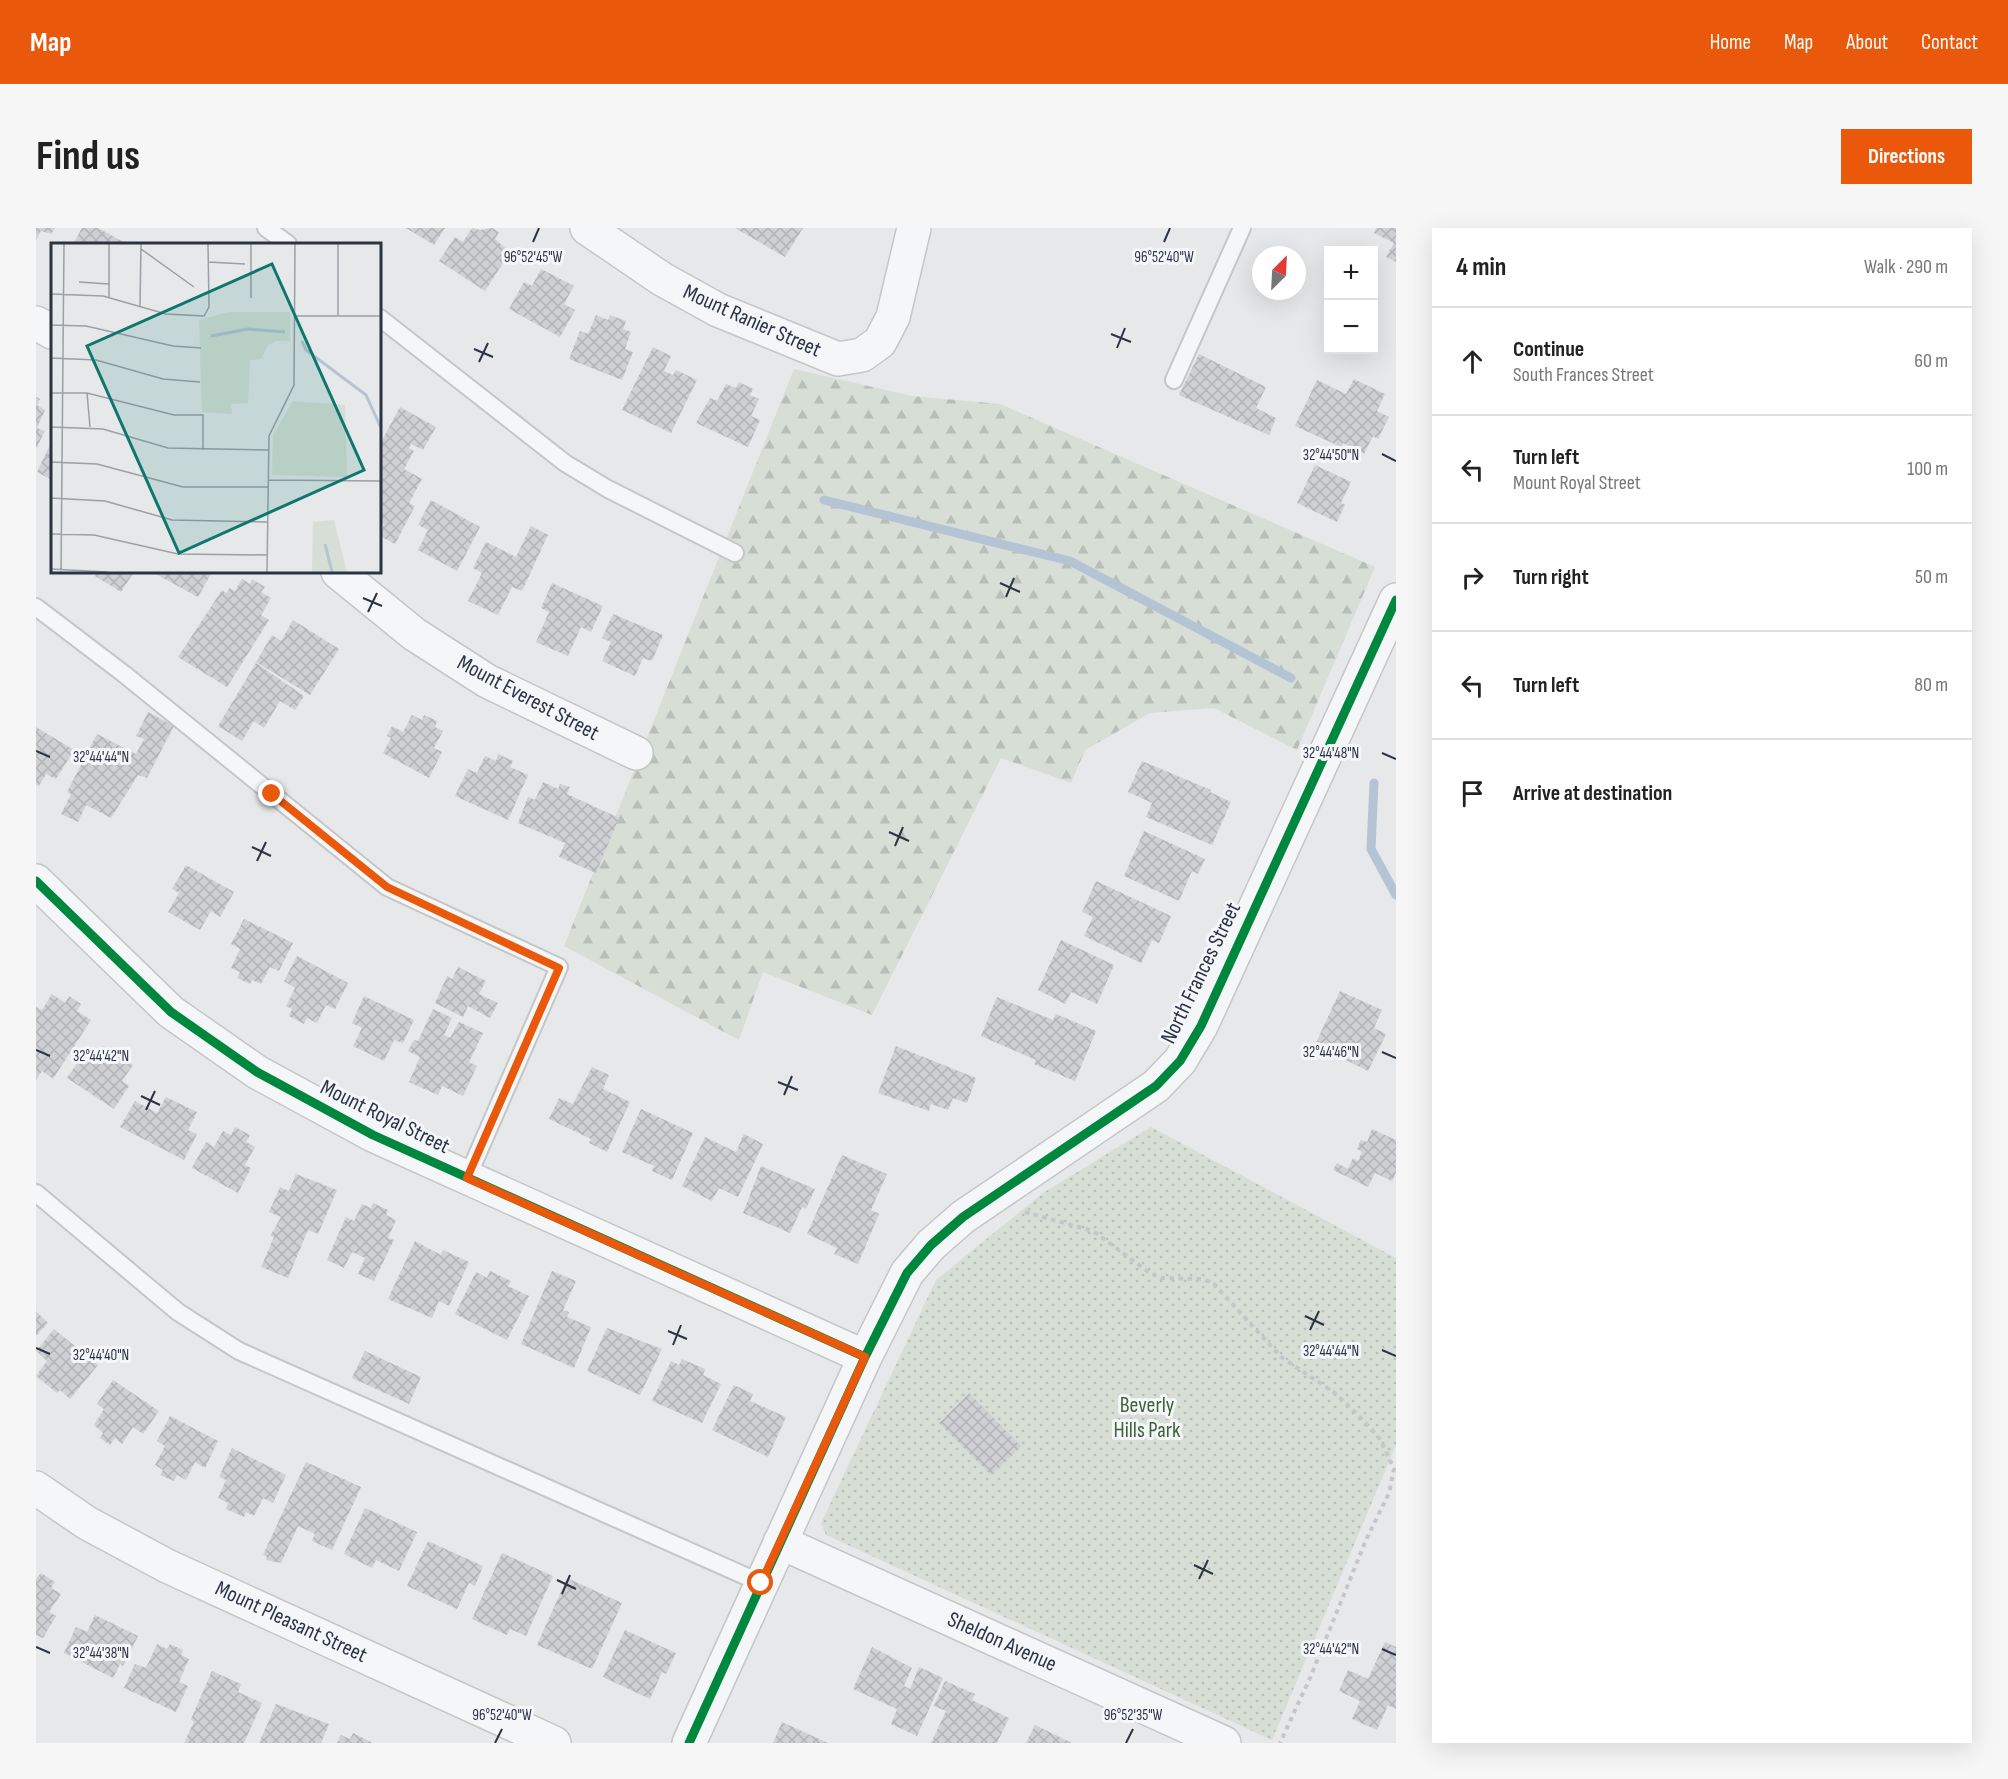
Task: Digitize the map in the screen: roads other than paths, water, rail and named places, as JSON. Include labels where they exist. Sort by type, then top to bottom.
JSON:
[{"type":"street","name":"Mount Ranier Street","points":[[587,228],[662,279],[718,310],[838,359],[862,355],[880,342],[893,317],[914,228]]},
{"type":"street","points":[[36,323],[51,331]]},
{"type":"street","name":"Mount Everest Street","points":[[339,573],[414,634],[487,681],[636,753]]},
{"type":"street","name":"North Frances Street","points":[[689,1743],[865,1357],[907,1273],[931,1245],[963,1217],[1156,1086],[1180,1060],[1201,1026],[1395,607]]},
{"type":"street","name":"Mount Royal Street","points":[[36,881],[171,1012],[257,1072],[373,1135],[865,1357]]},
{"type":"street","name":"Mount Pleasant Street","points":[[36,1488],[87,1523],[167,1566],[554,1743]]},
{"type":"street","name":"Sheldon Avenue","points":[[780,1542],[1224,1743]]},
{"type":"lane","points":[[267,228],[287,243]]},
{"type":"lane","points":[[1174,380],[1242,228]]},
{"type":"lane","points":[[381,319],[565,463],[608,489],[735,553]]},
{"type":"lane","points":[[36,607],[124,674],[387,887],[559,968],[467,1178]]},
{"type":"lane","points":[[36,1193],[178,1312],[239,1352],[761,1583]]},
{"type":"waterway","points":[[824,500],[1070,561],[1291,678]]},
{"type":"waterway","points":[[1374,783],[1371,849],[1396,895]]},
{"type":"park label","name":"Beverly Hills Park","points":[[1147,1418]]}]
